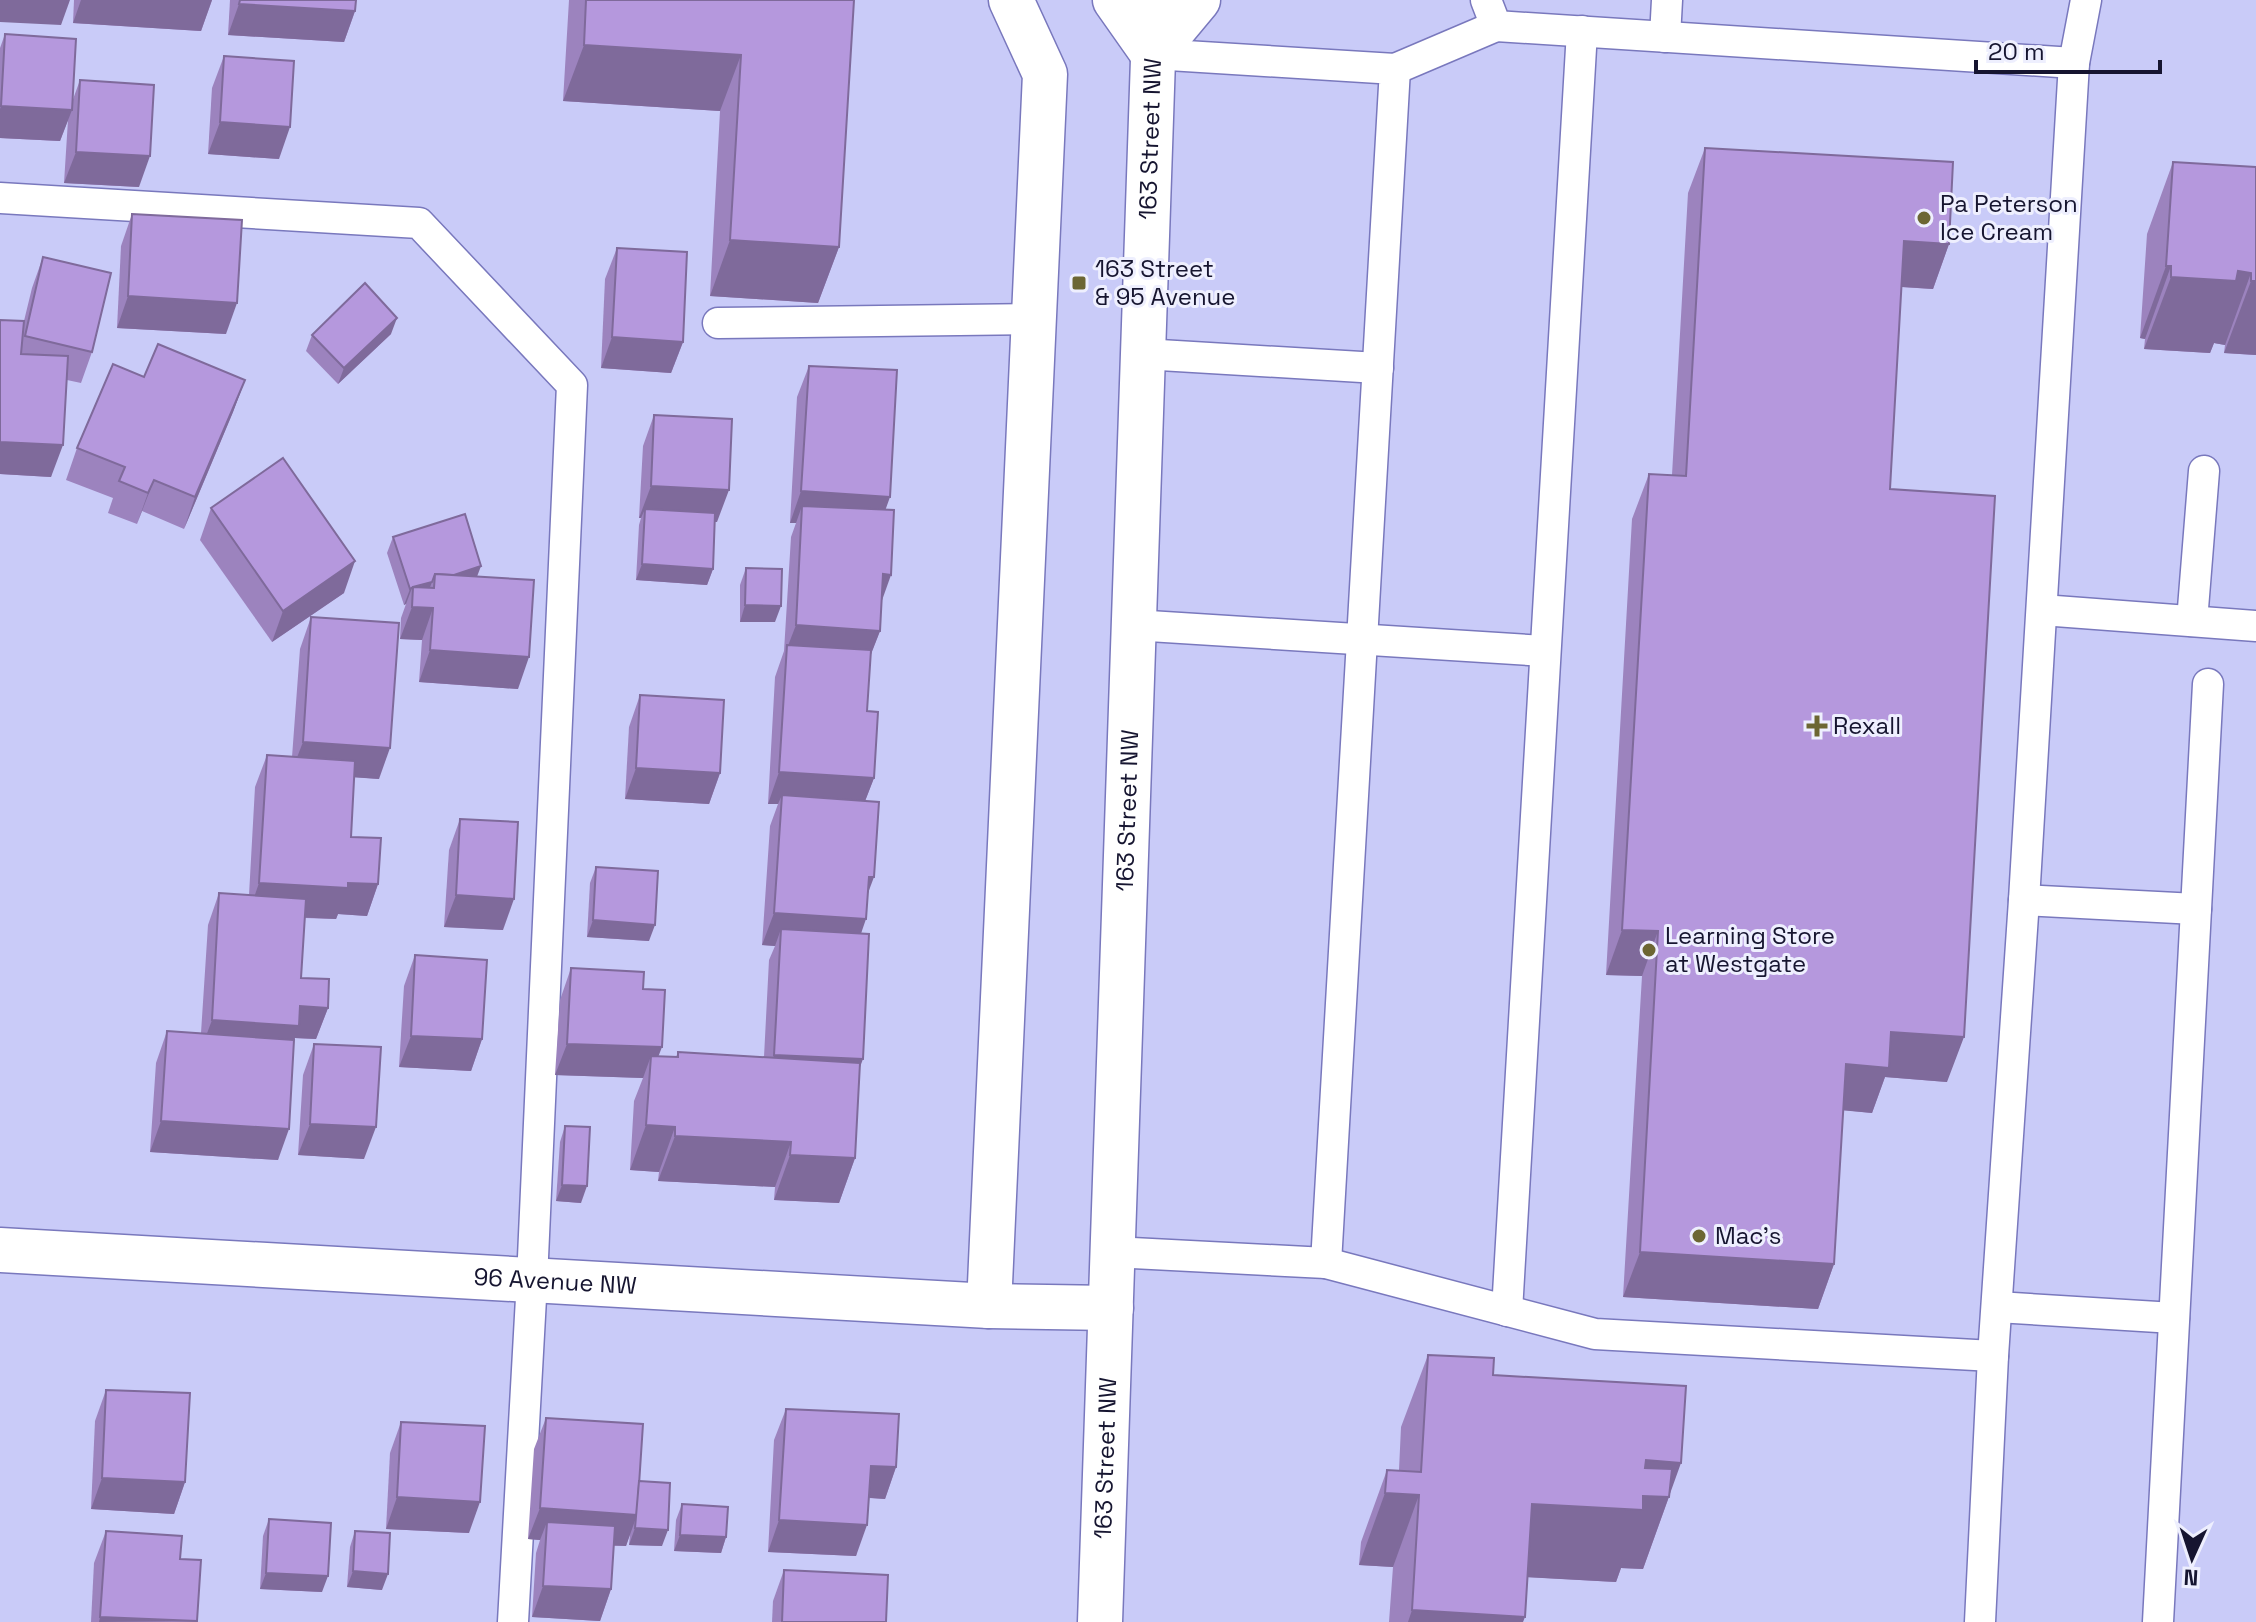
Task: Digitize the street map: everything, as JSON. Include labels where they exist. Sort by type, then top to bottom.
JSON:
[{"type":"street","points":[[989,1306],[1045,74],[1011,0]]},
{"type":"street","points":[[1115,0],[1153,54],[1198,0]]},
{"type":"street","name":"163 Street NW","points":[[1100,1622],[1155,0]]},
{"type":"street","name":"96 Avenue NW","points":[[0,1250],[989,1306],[1111,1308]]},
{"type":"lane","points":[[1665,37],[1667,0]]},
{"type":"lane","points":[[1980,1622],[1993,1356],[2024,900],[2074,63],[2086,0]]},
{"type":"lane","points":[[1153,54],[1395,69],[1491,13],[1582,31],[2074,63]]},
{"type":"lane","points":[[1507,1311],[1582,31]]},
{"type":"lane","points":[[1326,1263],[1395,69]]},
{"type":"lane","points":[[0,198],[419,223],[572,385],[532,1280],[513,1622]]},
{"type":"lane","points":[[718,323],[1034,319]]},
{"type":"lane","points":[[1143,354],[1378,368]]},
{"type":"lane","points":[[2192,621],[2204,471]]},
{"type":"lane","points":[[2042,610],[2256,626]]},
{"type":"lane","points":[[1133,625],[1545,651]]},
{"type":"lane","points":[[2158,1622],[2208,684]]},
{"type":"lane","points":[[2024,900],[2196,909]]},
{"type":"lane","points":[[1113,1252],[1326,1263],[1595,1334],[1993,1356]]},
{"type":"lane","points":[[1997,1307],[2174,1318]]},
{"type":"building","points":[[240,0],[356,0],[355,11],[239,4]]},
{"type":"building","points":[[586,0],[854,0],[839,247],[730,240],[741,55],[584,45]]},
{"type":"building","points":[[5,34],[76,39],[72,110],[1,106]]},
{"type":"building","points":[[224,56],[294,61],[290,127],[220,122]]},
{"type":"building","points":[[80,80],[154,85],[150,156],[76,152]]},
{"type":"building","points":[[1705,148],[1953,162],[1949,244],[1904,241],[1890,489],[1995,496],[1964,1037],[1891,1032],[1889,1068],[1846,1064],[1834,1264],[1640,1252],[1658,931],[1622,930],[1649,474],[1686,476]]},
{"type":"building","points":[[2173,162],[2256,167],[2256,281],[2251,281],[2251,273],[2238,271],[2236,281],[2171,277],[2171,266],[2166,266]]},
{"type":"building","points":[[132,214],[242,220],[237,303],[128,296]]},
{"type":"building","points":[[617,248],[687,252],[683,342],[612,337]]},
{"type":"building","points":[[43,257],[111,273],[92,352],[25,336]]},
{"type":"building","points":[[365,283],[397,318],[344,368],[312,335]]},
{"type":"building","points":[[0,320],[24,321],[21,354],[68,356],[63,445],[0,442]]},
{"type":"building","points":[[158,344],[245,380],[195,497],[154,480],[148,493],[119,481],[125,467],[77,448],[113,364],[144,377]]},
{"type":"building","points":[[809,366],[897,370],[890,497],[801,491]]},
{"type":"building","points":[[654,415],[732,419],[729,490],[651,486]]},
{"type":"building","points":[[283,458],[355,561],[283,611],[211,508]]},
{"type":"building","points":[[802,506],[894,510],[891,575],[883,574],[880,631],[796,625]]},
{"type":"building","points":[[645,509],[715,513],[713,569],[642,564]]},
{"type":"building","points":[[465,514],[481,566],[454,575],[435,574],[432,582],[410,589],[393,537]]},
{"type":"building","points":[[746,568],[782,569],[781,606],[745,605]]},
{"type":"building","points":[[435,574],[534,580],[529,657],[430,650],[433,608],[412,607],[413,587],[434,588]]},
{"type":"building","points":[[311,617],[399,623],[390,748],[303,742]]},
{"type":"building","points":[[787,645],[871,650],[867,711],[878,712],[874,778],[779,772]]},
{"type":"building","points":[[640,695],[724,700],[720,773],[636,768]]},
{"type":"building","points":[[267,755],[355,761],[351,837],[381,838],[378,884],[348,883],[348,888],[259,883]]},
{"type":"building","points":[[782,795],[879,802],[874,877],[869,877],[866,919],[774,913]]},
{"type":"building","points":[[460,819],[518,822],[514,899],[456,895]]},
{"type":"building","points":[[596,867],[658,871],[655,925],[593,920]]},
{"type":"building","points":[[219,893],[306,899],[301,978],[329,979],[328,1008],[300,1006],[299,1026],[212,1020]]},
{"type":"building","points":[[781,929],[869,934],[863,1059],[774,1055]]},
{"type":"building","points":[[415,955],[487,960],[482,1039],[411,1036]]},
{"type":"building","points":[[571,968],[644,972],[643,989],[665,990],[662,1047],[567,1044]]},
{"type":"building","points":[[167,1031],[294,1040],[289,1129],[161,1121]]},
{"type":"building","points":[[314,1044],[381,1047],[376,1127],[310,1124]]},
{"type":"building","points":[[678,1052],[860,1063],[855,1158],[790,1155],[791,1142],[675,1136],[675,1127],[646,1125],[651,1056],[678,1057]]},
{"type":"building","points":[[565,1126],[590,1127],[587,1186],[562,1185]]},
{"type":"building","points":[[1428,1355],[1494,1358],[1493,1375],[1686,1386],[1681,1463],[1646,1460],[1645,1468],[1672,1469],[1669,1497],[1643,1496],[1643,1510],[1532,1504],[1525,1617],[1412,1610],[1419,1495],[1385,1493],[1387,1470],[1421,1472]]},
{"type":"building","points":[[106,1390],[190,1393],[185,1482],[102,1478]]},
{"type":"building","points":[[786,1409],[899,1414],[896,1467],[871,1466],[867,1525],[779,1520]]},
{"type":"building","points":[[546,1418],[643,1424],[637,1515],[540,1508]]},
{"type":"building","points":[[401,1422],[485,1426],[480,1502],[397,1497]]},
{"type":"building","points":[[639,1481],[670,1483],[668,1530],[635,1528]]},
{"type":"building","points":[[682,1504],[728,1507],[726,1537],[680,1535]]},
{"type":"building","points":[[269,1519],[331,1523],[328,1576],[266,1573]]},
{"type":"building","points":[[547,1522],[615,1526],[611,1589],[543,1586]]},
{"type":"building","points":[[106,1531],[182,1536],[180,1559],[201,1560],[197,1621],[100,1617]]},
{"type":"building","points":[[355,1531],[390,1533],[388,1574],[353,1571]]},
{"type":"building","points":[[784,1570],[888,1575],[886,1622],[782,1622]]},
{"type":"place","name":"Pa Peterson Ice Cream","points":[[1924,218]]},
{"type":"place","name":"163 Street & 95 Avenue","points":[[1079,283]]},
{"type":"place","name":"Rexall","points":[[1817,726]]},
{"type":"place","name":"Learning Store at Westgate","points":[[1649,950]]},
{"type":"place","name":"Mac's","points":[[1699,1236]]}]
